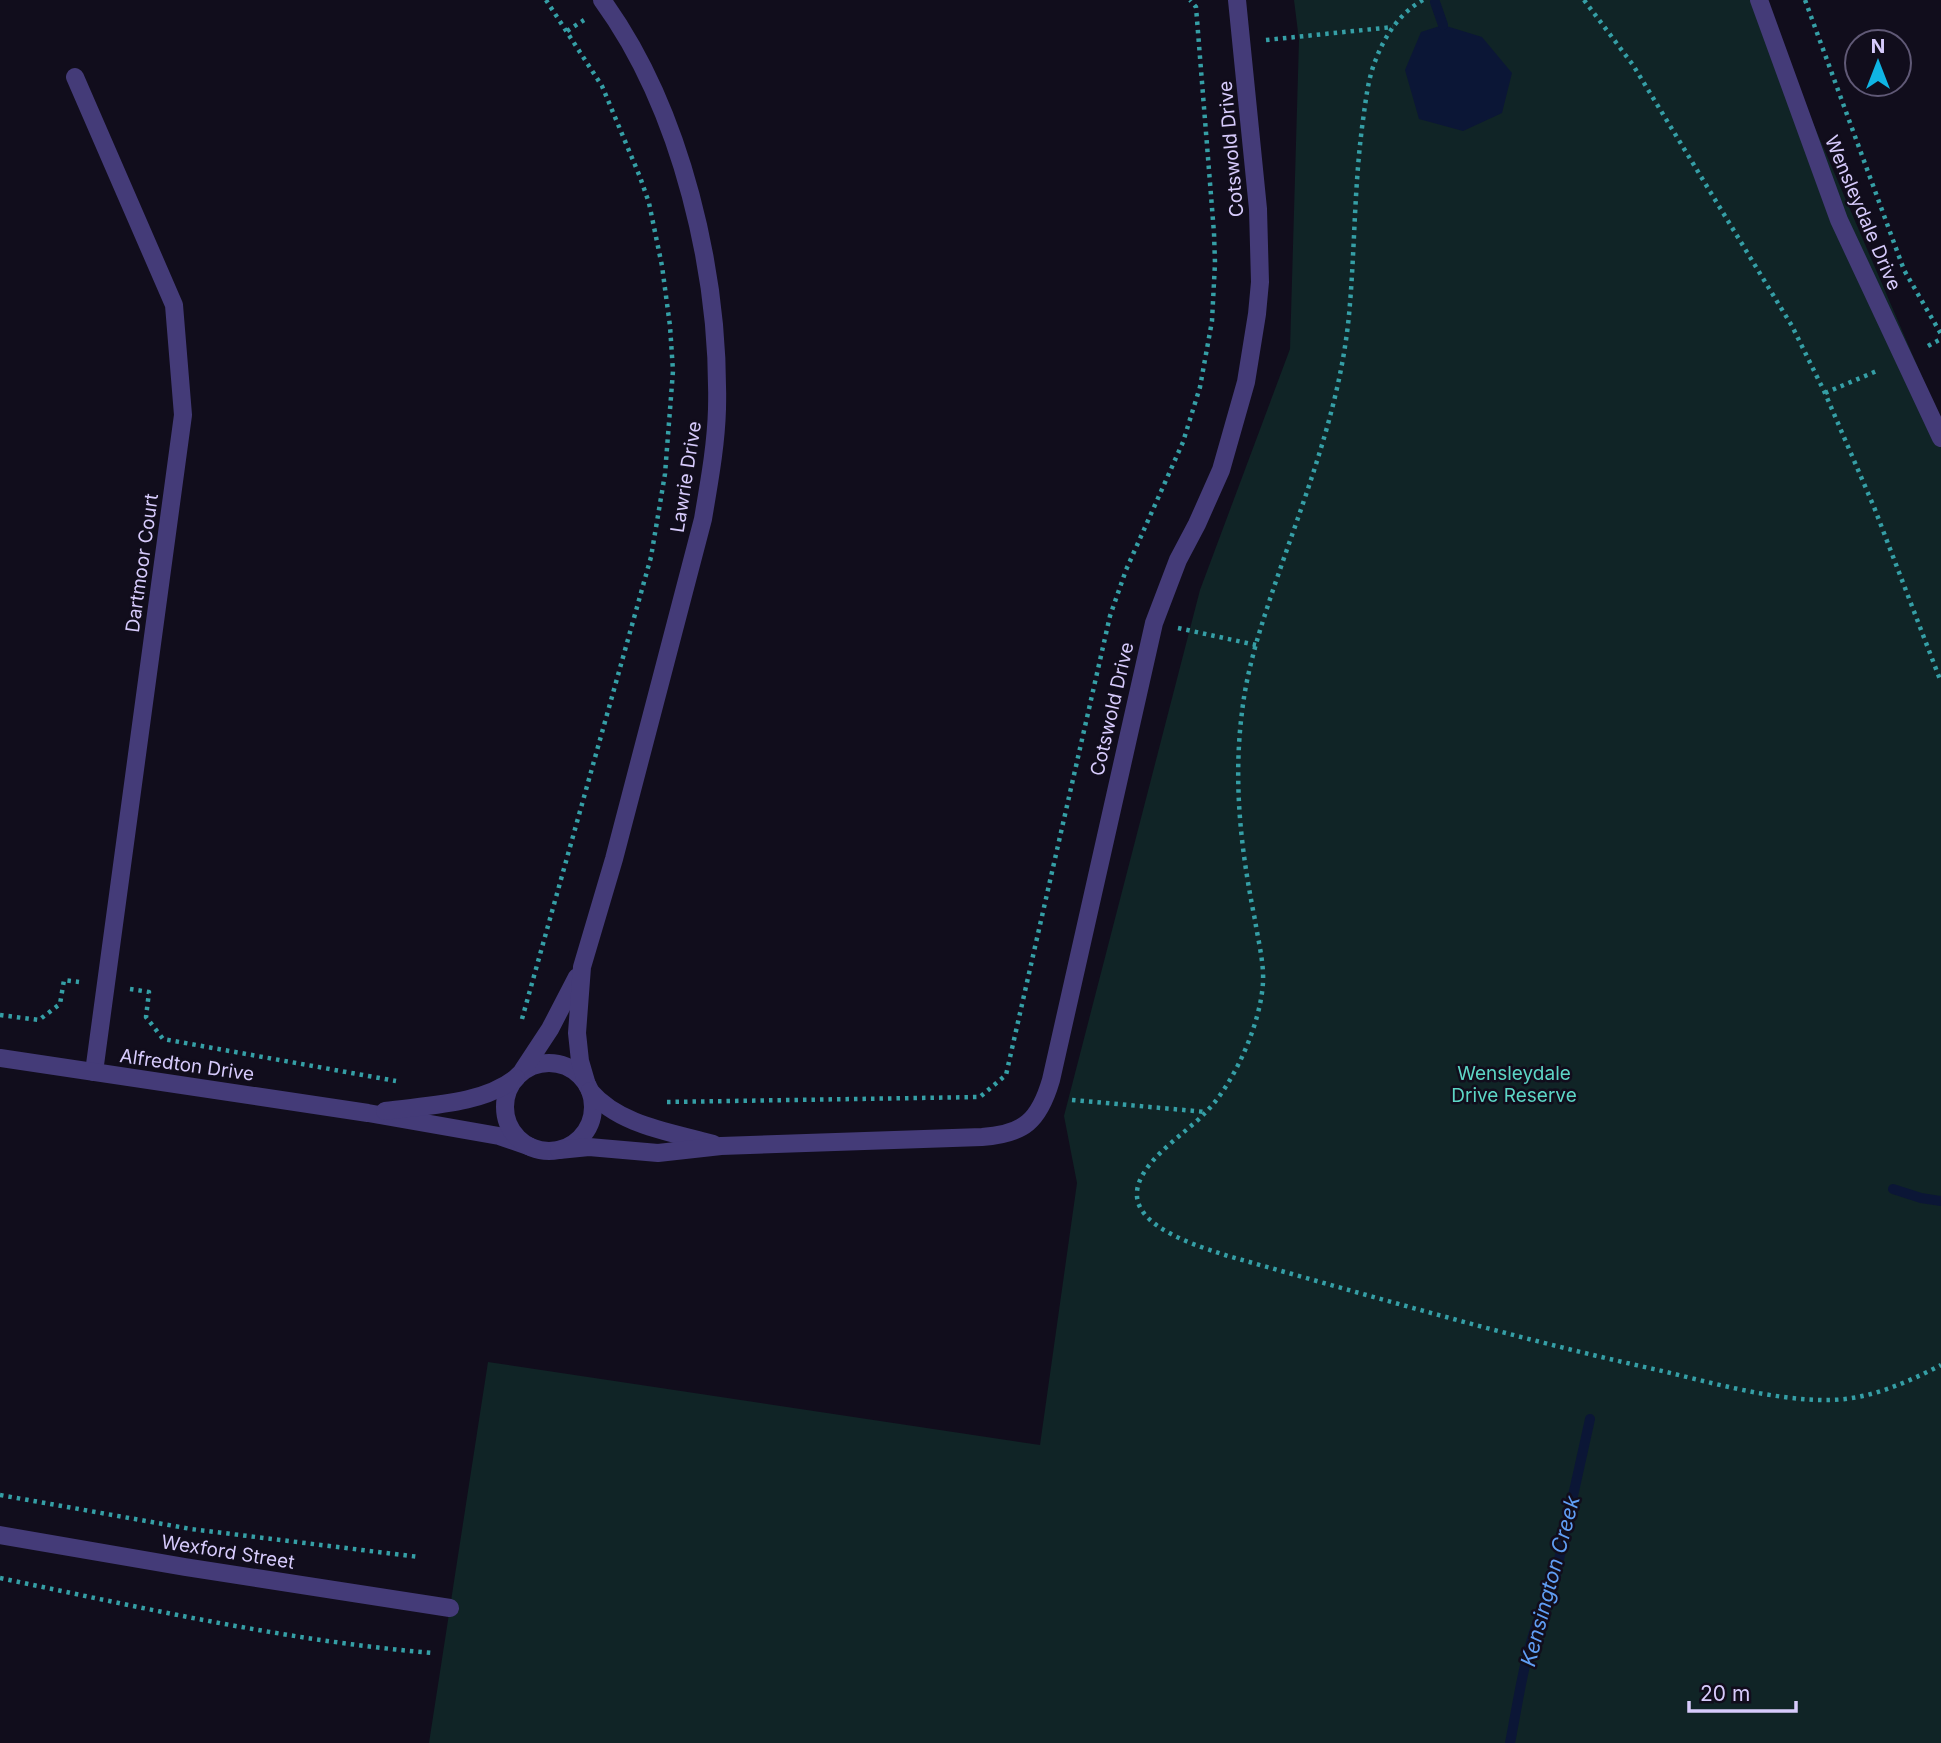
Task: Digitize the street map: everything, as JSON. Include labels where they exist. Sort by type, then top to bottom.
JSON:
[{"type":"street","name":"Lawrie Drive","points":[[518,1075],[550,1029],[582,967],[614,859],[703,519],[712,466],[717,409],[715,342],[708,280],[683,171],[657,96],[635,52],[603,0]]},
{"type":"street","name":"Cotswold Drive","points":[[559,1150],[589,1147],[658,1153],[721,1146],[995,1136],[1024,1126],[1039,1111],[1046,1097],[1154,623],[1172,571],[1222,470],[1241,403],[1252,348],[1260,282],[1260,247],[1237,0]]},
{"type":"street","name":"Wensleydale Drive","points":[[1759,0],[1839,220],[1941,438]]},
{"type":"street","name":"Dartmoor Court","points":[[75,77],[174,305],[183,415],[94,1072]]},
{"type":"street","name":"Lawrie Drive","points":[[582,967],[577,1033],[580,1060],[589,1088]]},
{"type":"street","name":"Alfredton Drive","points":[[0,1058],[368,1113],[499,1136],[531,1147]]},
{"type":"street","points":[[554,1063],[573,1070],[589,1088],[593,1111],[586,1131],[571,1145],[559,1150],[531,1147],[515,1135],[506,1117],[506,1096],[518,1075],[533,1066],[554,1063]]},
{"type":"street","name":"Alfredton Drive","points":[[368,1113],[468,1098],[501,1088],[518,1075]]},
{"type":"street","name":"Cotswold Drive","points":[[589,1088],[604,1107],[619,1115],[721,1146]]},
{"type":"street","name":"Wexford Street","points":[[0,1535],[450,1608]]},
{"type":"path","points":[[546,0],[602,86],[649,203],[662,266],[673,371],[665,474],[651,557],[521,1023],[550,1029]]},
{"type":"path","points":[[658,1101],[980,1097],[1006,1075],[1110,616],[1126,570],[1183,442],[1200,387],[1207,352],[1214,301],[1214,233],[1196,7],[1189,0]]},
{"type":"path","points":[[1423,0],[1406,12],[1394,27],[1374,62],[1359,148],[1346,352],[1322,446],[1256,645],[1242,711],[1237,779],[1243,858],[1260,948],[1263,980],[1259,1008],[1237,1066],[1224,1091],[1207,1112],[1150,1163],[1138,1185],[1137,1201],[1147,1218],[1176,1236],[1201,1247],[1549,1346],[1742,1389],[1831,1400],[1873,1394],[1939,1366]]},
{"type":"path","points":[[1584,0],[1633,65],[1791,326],[1825,393],[1874,507],[1941,682]]},
{"type":"path","points":[[1805,0],[1904,270],[1941,334]]},
{"type":"path","points":[[1242,43],[1394,27]]},
{"type":"path","points":[[1154,623],[1256,645]]},
{"type":"path","points":[[0,1015],[39,1020],[60,1004],[64,980],[149,992],[146,1017],[163,1039],[401,1082]]},
{"type":"path","points":[[1046,1097],[1207,1112]]},
{"type":"path","points":[[0,1495],[191,1529],[419,1557]]},
{"type":"path","points":[[0,1578],[238,1627],[372,1648],[433,1653]]},
{"type":"green space","name":"Wensleydale Drive Reserve","points":[[1294,0],[1760,0],[1941,421],[1941,1743],[429,1743],[488,1362],[1040,1445],[1077,1183],[1064,1116],[1200,590],[1290,349],[1299,40]]},
{"type":"water","points":[[1443,25],[1482,37],[1512,73],[1502,113],[1463,131],[1419,119],[1405,70],[1421,32]]},
{"type":"waterway","points":[[1435,2],[1443,25]]},
{"type":"waterway","points":[[1893,1189],[1941,1201]]},
{"type":"waterway","name":"Kensington Creek","points":[[1510,1743],[1530,1646],[1552,1591],[1590,1419]]}]
